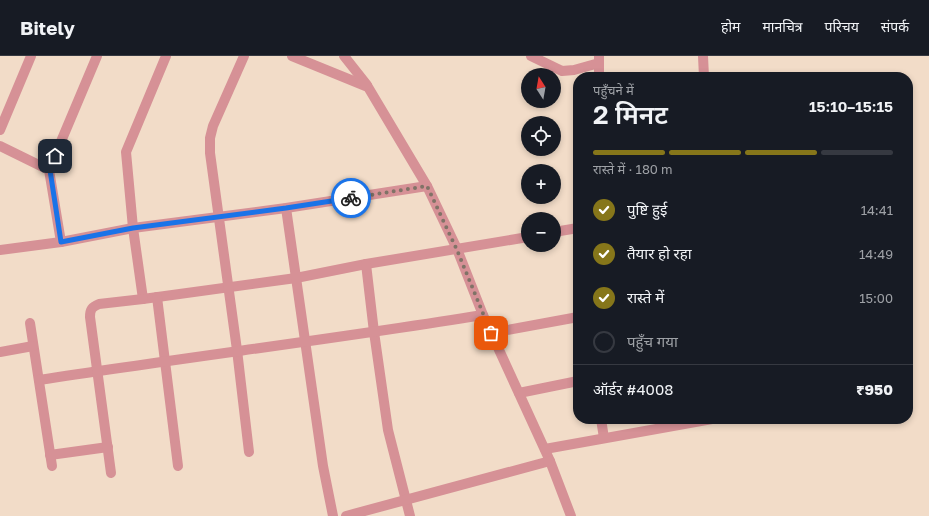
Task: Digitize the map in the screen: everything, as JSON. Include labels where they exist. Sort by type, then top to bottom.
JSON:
[{"type":"street","points":[[0,130],[31,56]]},
{"type":"street","points":[[61,242],[50,170],[97,56]]},
{"type":"street","points":[[143,299],[133,228],[126,152],[166,56]]},
{"type":"street","points":[[244,56],[213,126],[210,138],[210,152],[237,350],[249,452]]},
{"type":"street","points":[[292,56],[368,87]]},
{"type":"street","points":[[344,56],[368,87],[427,186],[457,250],[491,333],[545,449],[570,516]]},
{"type":"street","points":[[531,56],[562,71],[574,70],[599,60],[599,72]]},
{"type":"street","points":[[703,56],[704,72]]},
{"type":"street","points":[[0,146],[50,170]]},
{"type":"street","points":[[0,250],[61,242],[133,228],[286,208],[427,186]]},
{"type":"street","points":[[286,208],[323,466],[333,516]]},
{"type":"street","points":[[561,231],[573,229]]},
{"type":"street","points":[[111,473],[90,317],[90,311],[93,306],[296,278],[366,264],[521,238]]},
{"type":"street","points":[[366,264],[388,430],[410,516]]},
{"type":"street","points":[[158,297],[178,466]]},
{"type":"street","points":[[39,380],[483,315]]},
{"type":"street","points":[[491,333],[573,318]]},
{"type":"street","points":[[30,323],[52,466]]},
{"type":"street","points":[[0,352],[33,346]]},
{"type":"street","points":[[519,393],[573,382]]},
{"type":"street","points":[[602,424],[604,438]]},
{"type":"street","points":[[545,449],[668,424]]},
{"type":"street","points":[[50,455],[108,448]]},
{"type":"street","points":[[346,516],[550,461]]},
{"type":"way so far","points":[[351,198],[427,186],[457,250],[491,333]]},
{"type":"route","points":[[55,156],[50,170],[61,242],[133,228],[351,198]]}]
